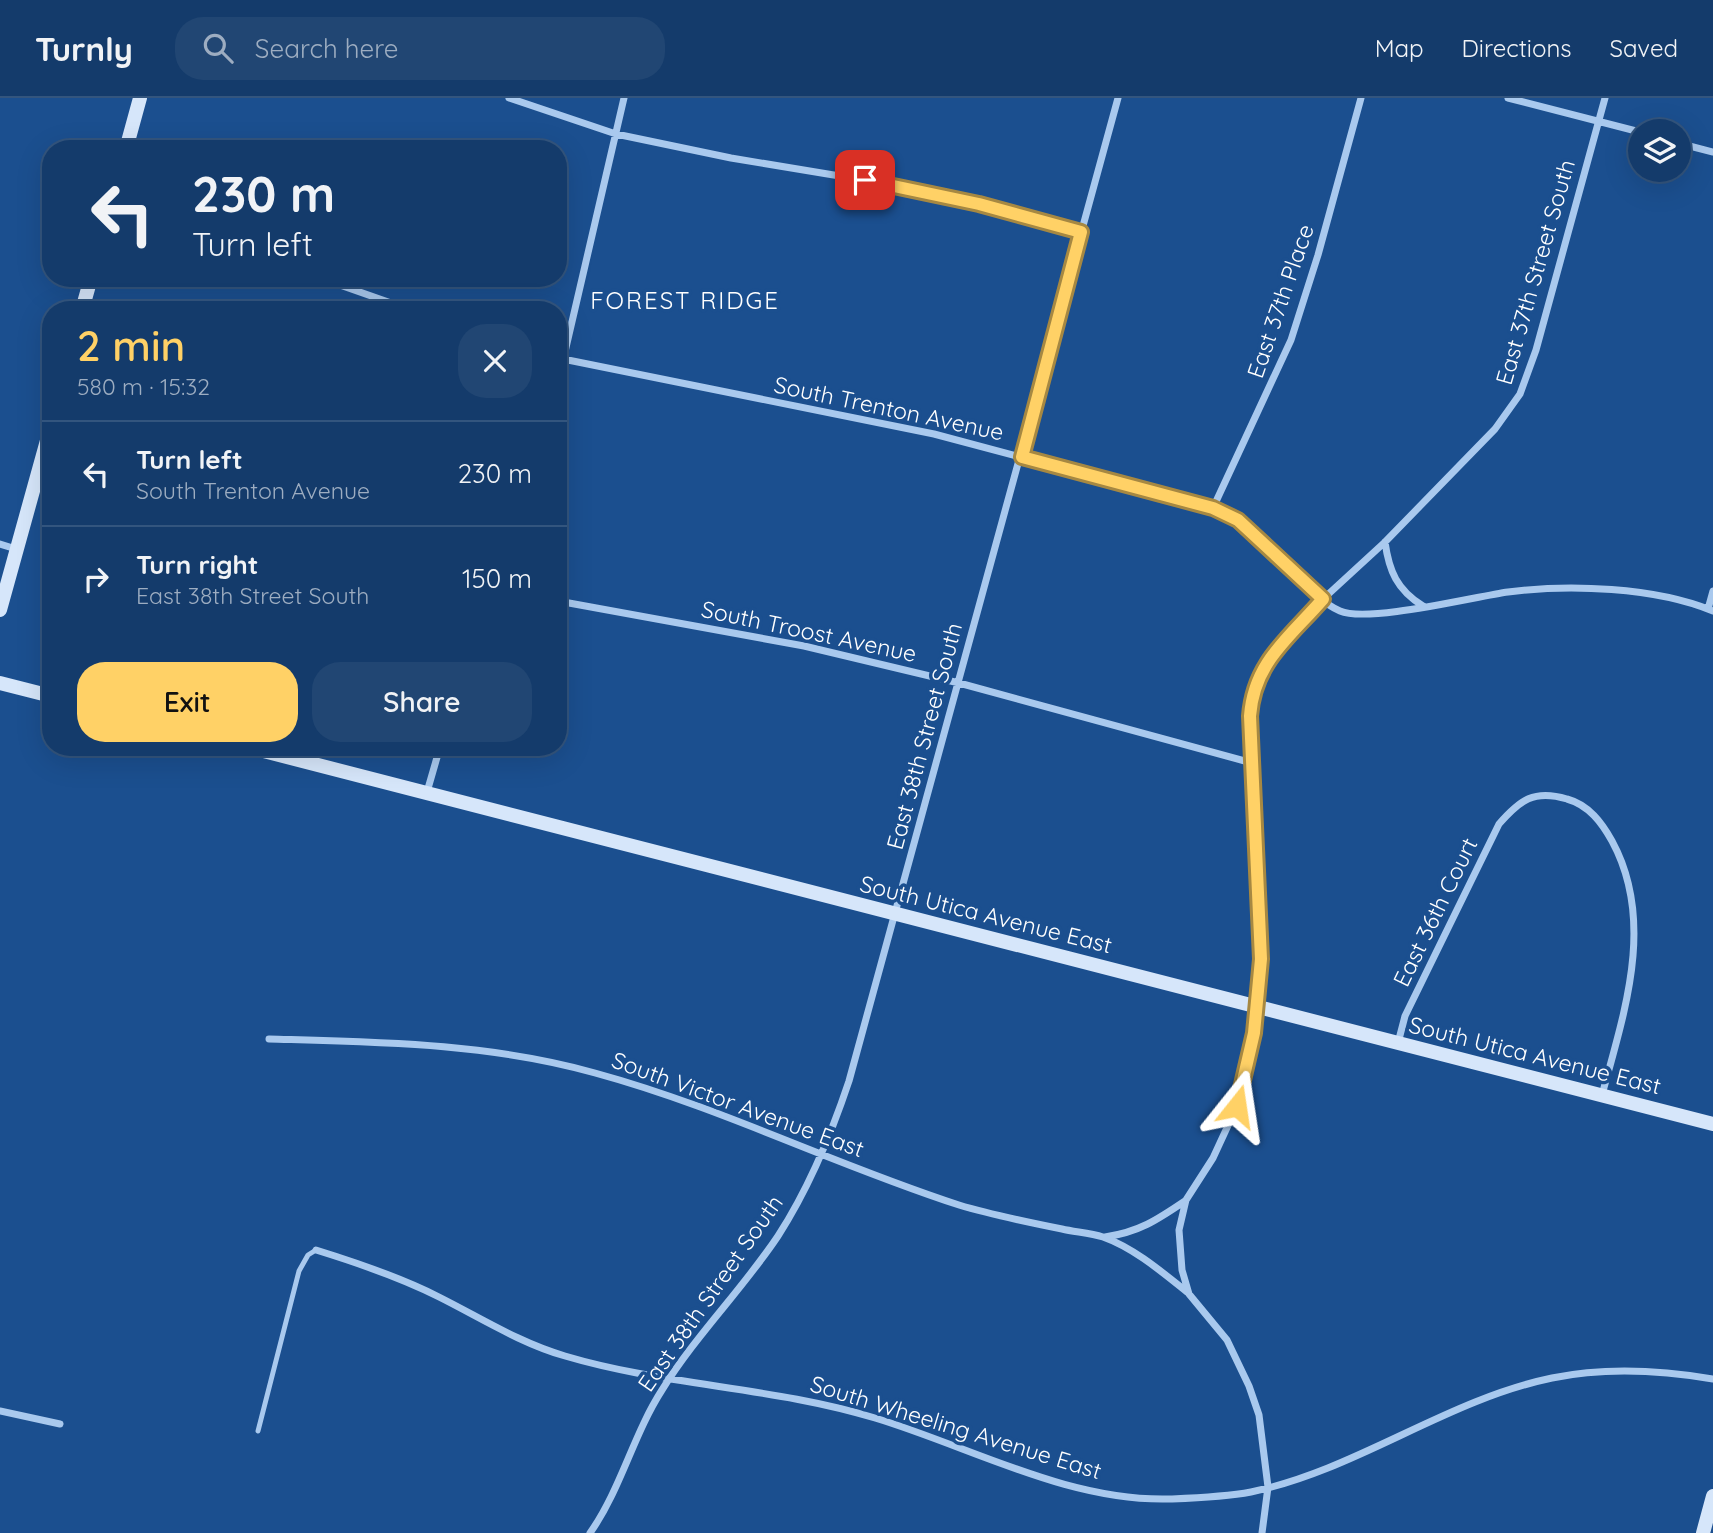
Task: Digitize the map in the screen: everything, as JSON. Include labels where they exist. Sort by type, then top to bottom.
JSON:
[{"type":"street","points":[[128,140],[140,98]]},
{"type":"street","points":[[509,98],[616,134],[731,158],[888,184],[979,204],[1081,232]]},
{"type":"street","points":[[567,338],[624,98]]},
{"type":"street","name":"East 38th Street South","points":[[590,1533],[608,1503],[669,1378],[690,1346],[777,1237],[822,1153],[849,1081],[1022,457],[1118,98]]},
{"type":"street","name":"East 37th Place","points":[[1213,508],[1292,340],[1361,98]]},
{"type":"street","points":[[1508,98],[1628,129]]},
{"type":"street","name":"East 37th Street South","points":[[1262,1533],[1268,1487],[1264,1444],[1249,1386],[1227,1340],[1189,1294],[1182,1270],[1179,1230],[1186,1200],[1213,1158],[1237,1106],[1249,1062],[1258,1007],[1261,959],[1250,716],[1256,681],[1275,651],[1323,599],[1385,542],[1495,429],[1520,394],[1536,351],[1605,98]]},
{"type":"street","points":[[1691,146],[1713,152]]},
{"type":"street","points":[[346,287],[385,301]]},
{"type":"street","name":"South Trenton Avenue","points":[[567,360],[726,394],[835,412],[1022,457],[1213,508],[1238,520],[1323,599],[1341,611],[1369,614],[1508,592],[1581,589],[1653,596],[1711,610]]},
{"type":"street","points":[[0,610],[42,465]]},
{"type":"street","points":[[1385,542],[1388,563],[1395,580],[1407,596],[1423,606]]},
{"type":"street","points":[[0,544],[16,549]]},
{"type":"street","points":[[1711,610],[1713,591]]},
{"type":"street","name":"South Troost Avenue","points":[[567,603],[804,646],[958,683],[1252,762]]},
{"type":"street","points":[[0,683],[42,694]]},
{"type":"street","name":"South Utica Avenue East","points":[[284,756],[1713,1124]]},
{"type":"street","points":[[427,792],[437,756]]},
{"type":"street","name":"East 36th Court","points":[[1398,1043],[1405,1016],[1499,824],[1517,803],[1535,796],[1555,795],[1574,801],[1596,816],[1617,850],[1632,896],[1635,933],[1633,969],[1602,1096]]},
{"type":"street","name":"South Victor Avenue East","points":[[268,1040],[390,1043],[527,1058],[592,1072],[666,1094],[961,1205],[1104,1238],[1159,1269],[1189,1294]]},
{"type":"street","name":"South Victor Avenue East","points":[[1104,1238],[1131,1233],[1153,1223],[1186,1200]]},
{"type":"street","name":"South Wheeling Avenue East","points":[[316,1250],[407,1282],[537,1346],[595,1364],[840,1408],[920,1432],[1073,1486],[1105,1493],[1169,1499],[1249,1492],[1268,1487],[1329,1466],[1488,1397],[1555,1377],[1614,1371],[1656,1371],[1713,1379]]},
{"type":"street","points":[[0,1410],[60,1424]]},
{"type":"street","points":[[1703,1533],[1713,1496]]},
{"type":"lane","points":[[258,1432],[299,1272],[308,1255],[316,1250]]},
{"type":"district","name":"FOREST RIDGE","points":[[685,300]]},
{"type":"route","points":[[865,180],[979,204],[1081,232],[1022,457],[1213,508],[1238,520],[1277,554],[1308,588],[1323,599],[1262,667],[1251,696],[1261,959],[1254,1033],[1237,1106]]}]
